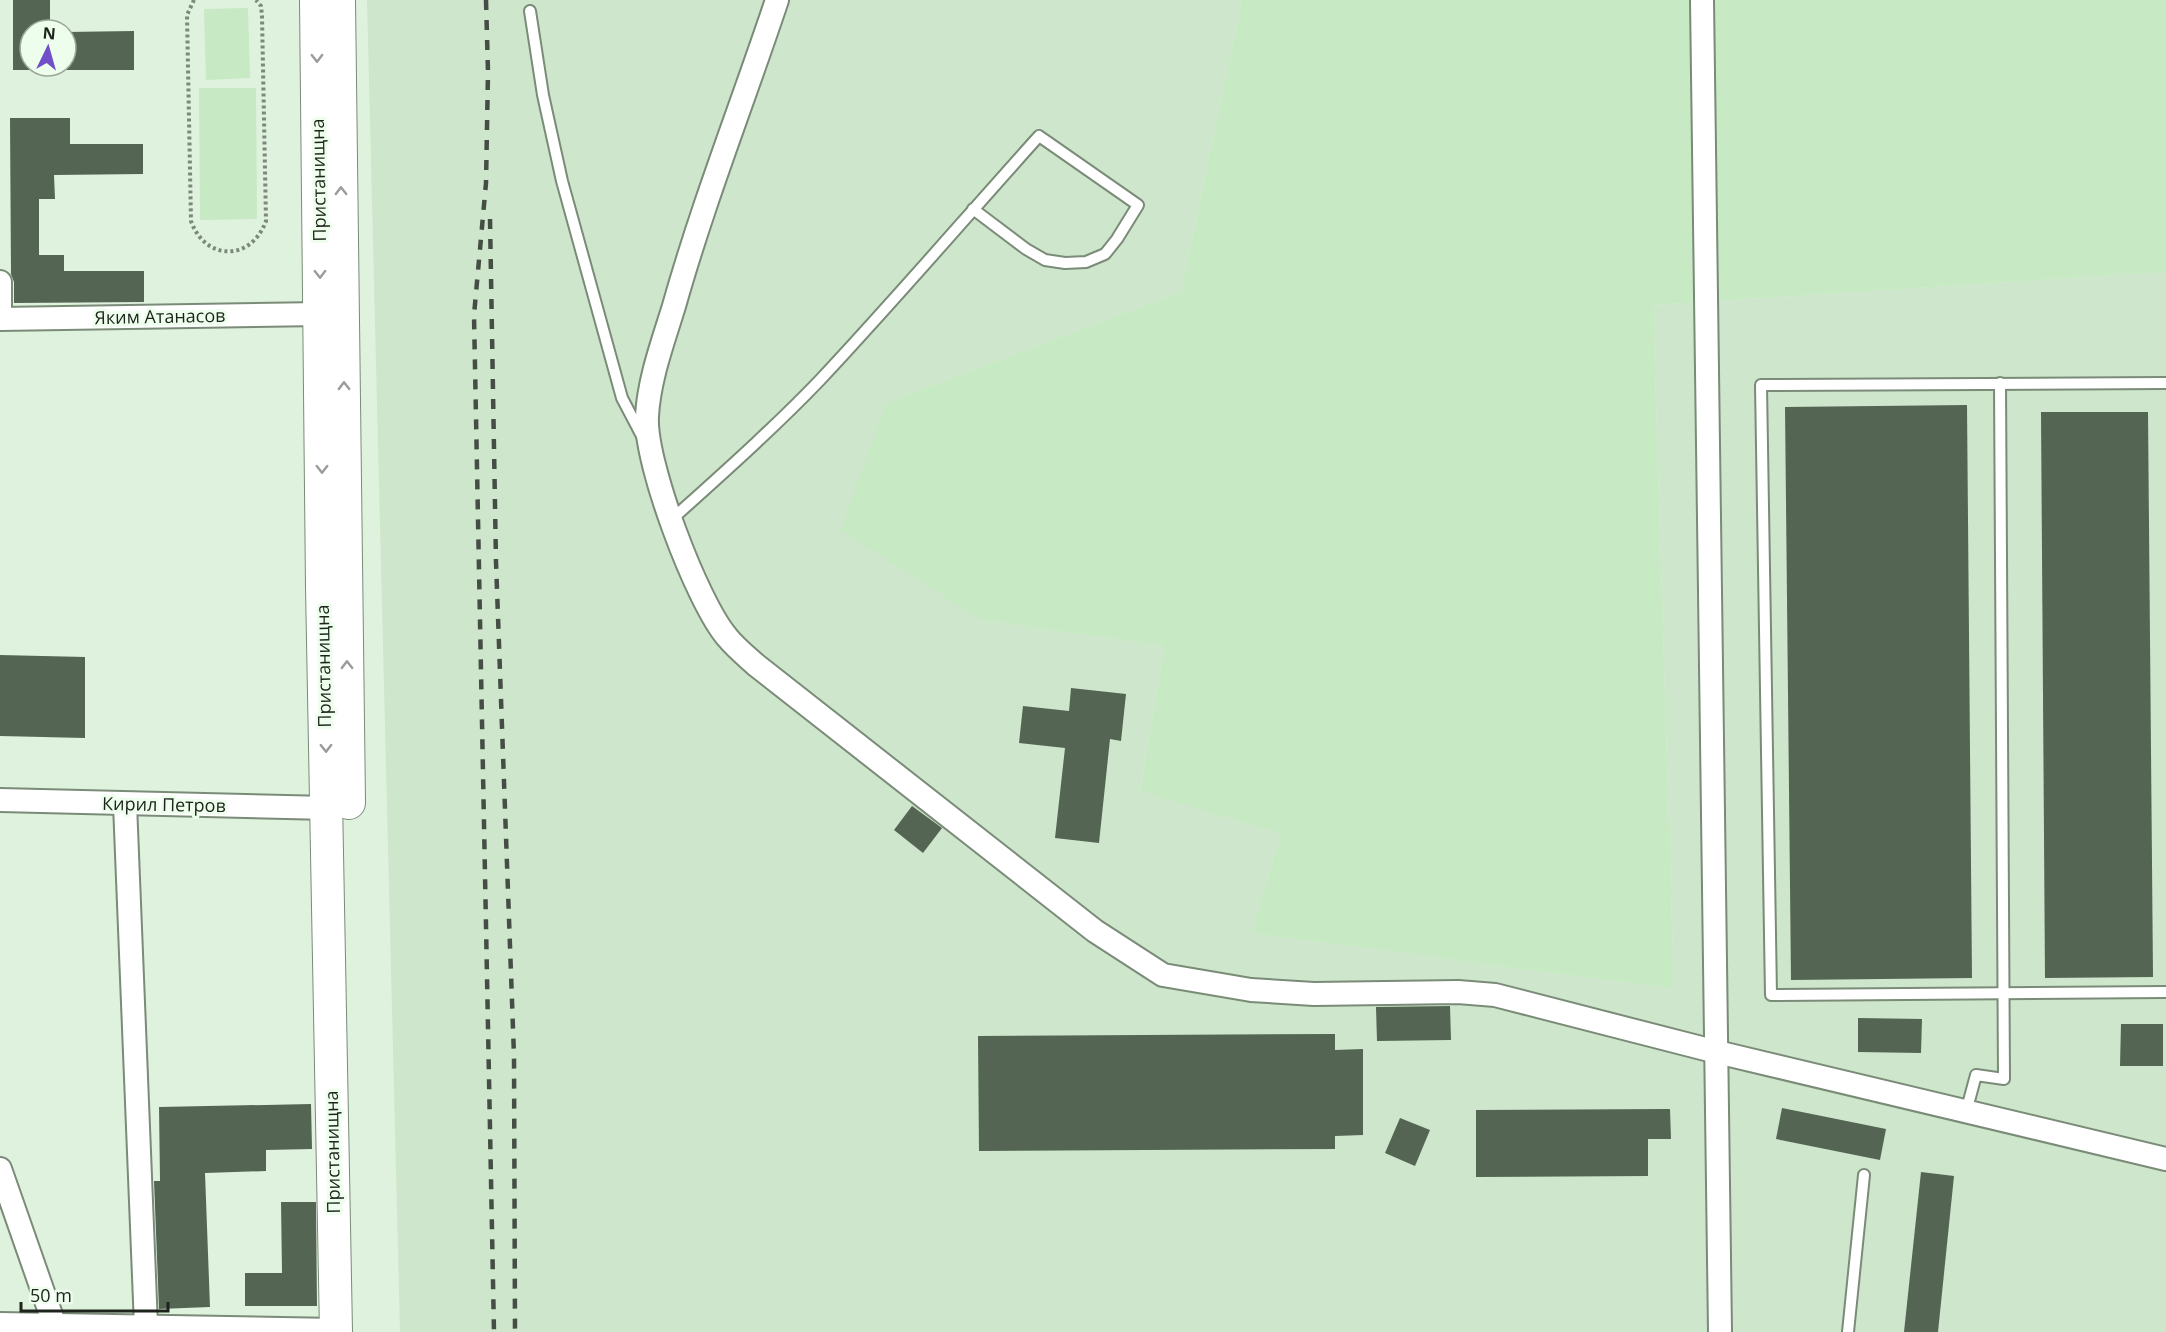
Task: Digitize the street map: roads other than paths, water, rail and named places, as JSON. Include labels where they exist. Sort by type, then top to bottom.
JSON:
[{"type":"main road","name":"Пристанищна","points":[[316,0],[322,586],[343,1331]]},
{"type":"main road","name":"Пристанищна","points":[[339,0],[343,1331]]},
{"type":"street","points":[[777,0],[685,265],[654,376],[646,418],[649,450],[671,520],[706,605],[726,636],[756,665],[1095,931],[1164,975],[1251,990],[1314,994],[1458,992],[1495,995],[1717,1052],[2166,1159]]},
{"type":"street","points":[[1702,0],[1720,1332]]},
{"type":"street","points":[[0,282],[0,319]]},
{"type":"street","name":"Яким Атанасов","points":[[0,319],[321,314]]},
{"type":"street","name":"Кирил Петров","points":[[0,800],[328,808]]},
{"type":"street","points":[[125,804],[146,1326]]},
{"type":"street","points":[[0,1169],[56,1328]]},
{"type":"street","points":[[0,1324],[56,1328],[146,1326],[343,1331]]},
{"type":"lane","points":[[530,11],[545,105],[562,181],[593,298],[622,398],[649,450]]},
{"type":"lane","points":[[671,520],[744,454],[820,380],[973,209],[1039,136],[1137,205],[1117,239],[1105,254],[1086,262],[1065,263],[1045,260],[1026,249],[973,209]]},
{"type":"lane","points":[[1966,1112],[1976,1075],[2004,1079],[2000,383]]},
{"type":"lane","points":[[2166,383],[1761,385],[1771,995],[2166,992]]},
{"type":"lane","points":[[1848,1332],[1864,1175]]},
{"type":"railway","points":[[486,0],[488,72],[486,183],[474,315],[494,1332]]},
{"type":"railway","points":[[490,219],[496,562],[514,1056],[515,1332]]}]
